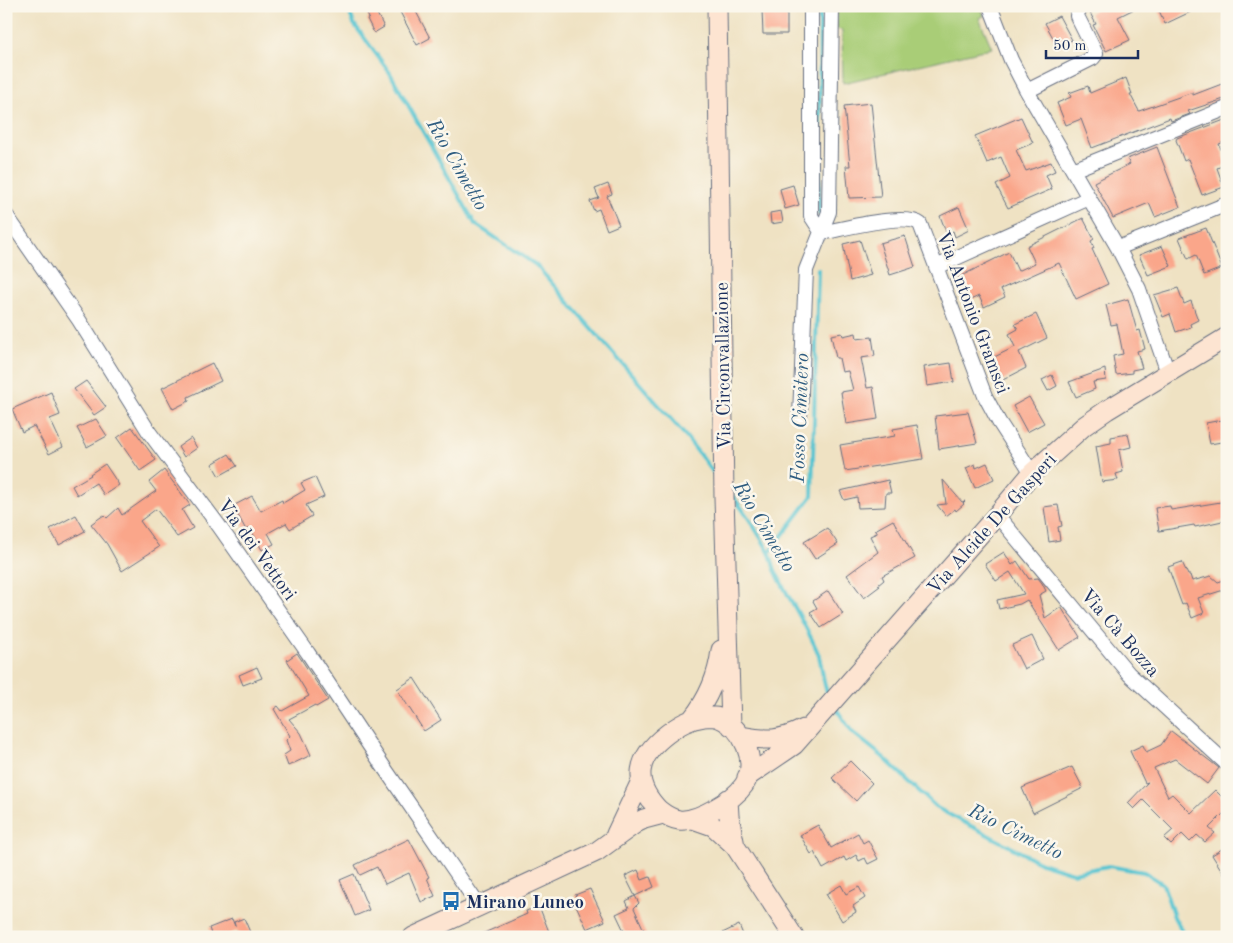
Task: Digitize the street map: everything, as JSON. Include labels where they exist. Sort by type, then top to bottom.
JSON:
[{"type":"main road","name":"Via Circonvallazione","points":[[717,6],[727,614],[736,731]]},
{"type":"main road","name":"Via Alcide De Gasperi","points":[[747,777],[794,745],[1032,473],[1084,426],[1227,338]]},
{"type":"main road","points":[[692,718],[719,718],[736,731],[746,744],[749,758],[747,777],[745,784],[712,810],[694,819],[679,820],[663,814],[650,800],[641,781],[641,764],[657,742],[692,718],[703,706],[717,673],[727,614]]},
{"type":"main road","points":[[736,731],[775,740],[790,736],[809,727]]},
{"type":"main road","points":[[614,838],[641,781]]},
{"type":"main road","points":[[728,799],[729,816],[735,846]]},
{"type":"main road","points":[[413,937],[596,852],[644,819],[663,814]]},
{"type":"main road","points":[[694,819],[713,826],[735,846],[794,937]]},
{"type":"street","points":[[811,6],[811,216],[822,233]]},
{"type":"street","points":[[800,416],[806,270],[829,212],[832,6]]},
{"type":"street","points":[[990,6],[1011,60],[1027,91],[1118,248],[1139,289],[1168,373]]},
{"type":"street","points":[[1027,91],[1093,58],[1096,54],[1077,16],[1078,11],[1083,6]]},
{"type":"street","points":[[1073,170],[1227,108]]},
{"type":"street","points":[[936,267],[1088,198]]},
{"type":"street","points":[[1118,248],[1227,204]]},
{"type":"street","name":"Via dei Vettori","points":[[6,215],[79,320],[149,432],[219,526],[308,653],[479,906]]},
{"type":"street","name":"Via Antonio Gramsci","points":[[822,233],[863,224],[903,219],[916,220],[924,231],[985,396],[999,422],[1032,473]]},
{"type":"street","name":"Via Cà Bozza","points":[[997,515],[1129,674],[1227,764]]},
{"type":"green space","points":[[837,6],[981,6],[984,16],[979,18],[992,48],[843,83],[842,30],[837,29]]},
{"type":"building","points":[[363,6],[373,6],[384,27],[374,33]]},
{"type":"building","points":[[397,6],[413,6],[430,38],[417,45]]},
{"type":"building","points":[[1102,6],[1140,6],[1118,17],[1130,40],[1106,51],[1093,25],[1096,24],[1090,13]]},
{"type":"building","points":[[1157,6],[1203,6],[1165,24]]},
{"type":"building","points":[[787,9],[787,34],[763,34],[762,10]]},
{"type":"building","points":[[1059,16],[1072,40],[1058,47],[1045,23]]},
{"type":"building","points":[[1126,78],[1132,94],[1130,94],[1139,111],[1193,92],[1193,95],[1227,82],[1227,98],[1188,111],[1190,114],[1171,121],[1170,118],[1092,148],[1081,119],[1066,125],[1057,103],[1071,97],[1069,93],[1088,86],[1090,93]]},
{"type":"building","points":[[871,103],[881,197],[849,198],[846,166],[850,166],[844,106]]},
{"type":"building","points":[[1021,117],[1033,143],[1016,150],[1026,171],[1051,162],[1055,171],[1046,175],[1052,189],[1008,208],[996,185],[1010,178],[1001,157],[987,163],[975,136]]},
{"type":"building","points":[[1227,119],[1227,141],[1219,144],[1227,164],[1217,168],[1224,187],[1202,195],[1188,159],[1184,161],[1176,140]]},
{"type":"building","points":[[1157,147],[1180,207],[1155,217],[1149,203],[1113,218],[1094,182],[1130,164],[1127,159]]},
{"type":"building","points":[[608,184],[612,194],[607,196],[619,225],[607,230],[599,209],[594,211],[590,201],[599,198],[595,189]]},
{"type":"building","points":[[793,185],[799,205],[785,209],[780,189]]},
{"type":"building","points":[[959,207],[969,230],[955,237],[953,231],[947,234],[940,216]]},
{"type":"building","points":[[781,211],[783,222],[771,224],[770,213]]},
{"type":"building","points":[[1083,218],[1094,239],[1091,241],[1094,248],[1092,249],[1108,284],[1076,299],[1059,263],[1001,289],[1005,297],[984,307],[979,296],[968,301],[957,278],[1009,252],[1018,271],[1035,263],[1027,246]]},
{"type":"building","points":[[1206,228],[1222,268],[1204,275],[1196,255],[1188,259],[1179,238]]},
{"type":"building","points":[[905,236],[915,267],[890,275],[880,243]]},
{"type":"building","points":[[860,240],[871,275],[850,281],[843,244]]},
{"type":"building","points":[[1162,246],[1171,266],[1148,275],[1139,255]]},
{"type":"building","points":[[1178,288],[1184,304],[1191,301],[1198,320],[1190,324],[1191,327],[1176,332],[1170,314],[1163,317],[1154,295]]},
{"type":"building","points":[[1128,299],[1137,331],[1140,330],[1145,349],[1137,351],[1142,368],[1132,370],[1132,373],[1116,375],[1113,356],[1123,354],[1117,324],[1111,325],[1106,305]]},
{"type":"building","points":[[1036,314],[1047,338],[1019,352],[1026,368],[997,383],[986,361],[1015,347],[1009,334],[1018,329],[1015,324]]},
{"type":"building","points":[[842,333],[843,336],[856,333],[857,339],[872,337],[875,356],[861,358],[867,388],[873,387],[878,419],[846,424],[841,392],[853,390],[848,371],[842,372],[839,358],[836,358],[831,335]]},
{"type":"building","points":[[212,363],[221,381],[188,397],[189,401],[173,409],[162,388]]},
{"type":"building","points":[[951,363],[954,382],[927,386],[924,367]]},
{"type":"building","points":[[1105,369],[1106,380],[1093,382],[1095,389],[1076,397],[1069,382]]},
{"type":"building","points":[[1052,375],[1057,386],[1048,391],[1042,380]]},
{"type":"building","points":[[86,381],[106,407],[94,415],[74,389]]},
{"type":"building","points":[[51,392],[60,415],[50,419],[63,447],[49,454],[34,426],[22,432],[12,409]]},
{"type":"building","points":[[1029,397],[1044,423],[1027,432],[1013,406]]},
{"type":"building","points":[[968,412],[977,443],[939,449],[935,416]]},
{"type":"building","points":[[96,419],[107,436],[87,447],[77,428]]},
{"type":"building","points":[[1227,419],[1227,441],[1210,444],[1206,423]]},
{"type":"building","points":[[917,425],[923,459],[845,471],[840,445],[895,436],[893,429]]},
{"type":"building","points":[[132,427],[156,460],[140,471],[117,438]]},
{"type":"building","points":[[1128,434],[1131,447],[1119,450],[1123,472],[1116,474],[1118,480],[1102,482],[1096,446],[1111,443],[1111,437]]},
{"type":"building","points":[[191,438],[197,448],[184,457],[178,447]]},
{"type":"building","points":[[229,454],[237,466],[219,476],[212,464]]},
{"type":"building","points":[[987,463],[994,479],[975,488],[966,468],[975,464],[976,468]]},
{"type":"building","points":[[105,464],[119,485],[104,495],[96,483],[77,495],[72,486]]},
{"type":"building","points":[[164,470],[190,505],[182,510],[193,528],[177,537],[156,509],[140,521],[159,547],[122,571],[107,544],[91,524],[104,515],[107,518],[118,508],[122,515],[156,491],[149,482]]},
{"type":"building","points":[[315,477],[324,497],[306,505],[312,516],[290,529],[286,523],[268,533],[274,544],[262,550],[250,528],[246,530],[233,506],[252,496],[261,511],[282,500],[283,503],[305,490],[301,483]]},
{"type":"building","points":[[888,480],[891,493],[886,493],[885,507],[858,508],[857,497],[844,500],[840,491]]},
{"type":"building","points":[[943,480],[962,502],[965,501],[956,511],[955,509],[946,516],[937,505],[946,504]]},
{"type":"building","points":[[1227,501],[1227,520],[1195,527],[1194,525],[1159,531],[1155,508],[1170,506],[1171,510]]},
{"type":"building","points":[[1058,505],[1062,526],[1058,527],[1060,540],[1049,542],[1044,507]]},
{"type":"building","points":[[76,515],[85,531],[59,545],[50,529]]},
{"type":"building","points":[[893,520],[915,558],[882,576],[884,580],[878,585],[880,586],[864,598],[847,575],[878,552],[870,536],[877,533],[875,530]]},
{"type":"building","points":[[827,528],[838,544],[815,559],[804,542]]},
{"type":"building","points":[[1004,552],[1012,565],[1017,561],[1029,579],[1038,578],[1042,583],[1046,591],[1039,595],[1045,618],[1061,607],[1080,637],[1059,650],[1027,600],[1020,604],[999,609],[997,600],[1024,594],[1010,572],[996,581],[985,564]]},
{"type":"building","points":[[1182,562],[1192,581],[1211,576],[1218,582],[1227,579],[1227,589],[1198,598],[1204,613],[1192,618],[1186,603],[1182,605],[1168,567]]},
{"type":"building","points":[[828,591],[843,614],[821,628],[810,612],[817,608],[813,601]]},
{"type":"building","points":[[1032,636],[1043,659],[1024,669],[1012,645]]},
{"type":"building","points":[[297,653],[328,700],[289,719],[301,733],[311,755],[288,766],[284,755],[290,751],[286,740],[290,736],[274,709],[278,706],[282,711],[309,696],[287,660]]},
{"type":"building","points":[[257,667],[262,678],[243,685],[239,675]]},
{"type":"building","points":[[414,678],[441,720],[424,731],[397,689]]},
{"type":"building","points":[[1171,731],[1219,768],[1207,784],[1175,759],[1154,768],[1168,797],[1172,794],[1191,813],[1215,790],[1227,802],[1227,810],[1209,828],[1215,833],[1205,842],[1197,835],[1190,842],[1182,834],[1171,845],[1164,838],[1173,830],[1143,800],[1134,809],[1128,803],[1148,782],[1145,783],[1130,751],[1143,745],[1146,752],[1161,745]]},
{"type":"building","points":[[850,761],[872,783],[856,801],[832,778]]},
{"type":"building","points":[[1072,767],[1083,788],[1033,813],[1022,788]]},
{"type":"building","points":[[818,825],[831,848],[858,833],[863,843],[868,840],[878,859],[868,864],[865,858],[859,861],[856,855],[846,861],[844,857],[823,869],[814,852],[811,854],[800,835]]},
{"type":"building","points":[[409,839],[429,877],[427,878],[435,896],[421,902],[409,873],[385,884],[377,867],[360,875],[355,865]]},
{"type":"building","points":[[1227,846],[1227,879],[1212,855]]},
{"type":"building","points":[[638,870],[642,880],[650,877],[654,887],[635,896],[625,876]]},
{"type":"building","points":[[354,874],[369,910],[355,916],[340,880]]},
{"type":"building","points":[[841,885],[846,894],[859,887],[865,898],[853,906],[856,912],[842,921],[826,894]]},
{"type":"building","points":[[590,889],[605,921],[587,929],[575,903],[578,902],[575,895]]},
{"type":"building","points":[[635,896],[639,903],[634,908],[647,937],[627,937],[616,914],[629,908],[626,901]]},
{"type":"building","points":[[539,906],[551,937],[475,937],[527,914],[526,911]]},
{"type":"building","points":[[244,918],[252,937],[239,937],[237,931],[222,937],[212,937],[209,928],[232,919],[235,926],[234,922]]},
{"type":"building","points":[[739,925],[744,937],[714,937]]},
{"type":"waterway","name":"Rio Cimetto","points":[[347,6],[354,24],[390,73],[475,224],[536,265],[683,433],[717,477]]},
{"type":"waterway","name":"Fosso Cimitero","points":[[819,214],[820,6]]},
{"type":"waterway","name":"Fosso Cimitero","points":[[769,553],[812,496],[818,269]]},
{"type":"waterway","name":"Rio Cimetto","points":[[731,494],[769,552],[775,570],[803,621],[820,658],[829,697]]},
{"type":"waterway","name":"Rio Cimetto","points":[[835,707],[852,732],[883,757],[937,808],[1041,863],[1073,873],[1108,866],[1144,872],[1163,884],[1174,917],[1185,937]]},
{"type":"place","name":"Mirano Luneo","points":[[451,901]]}]
